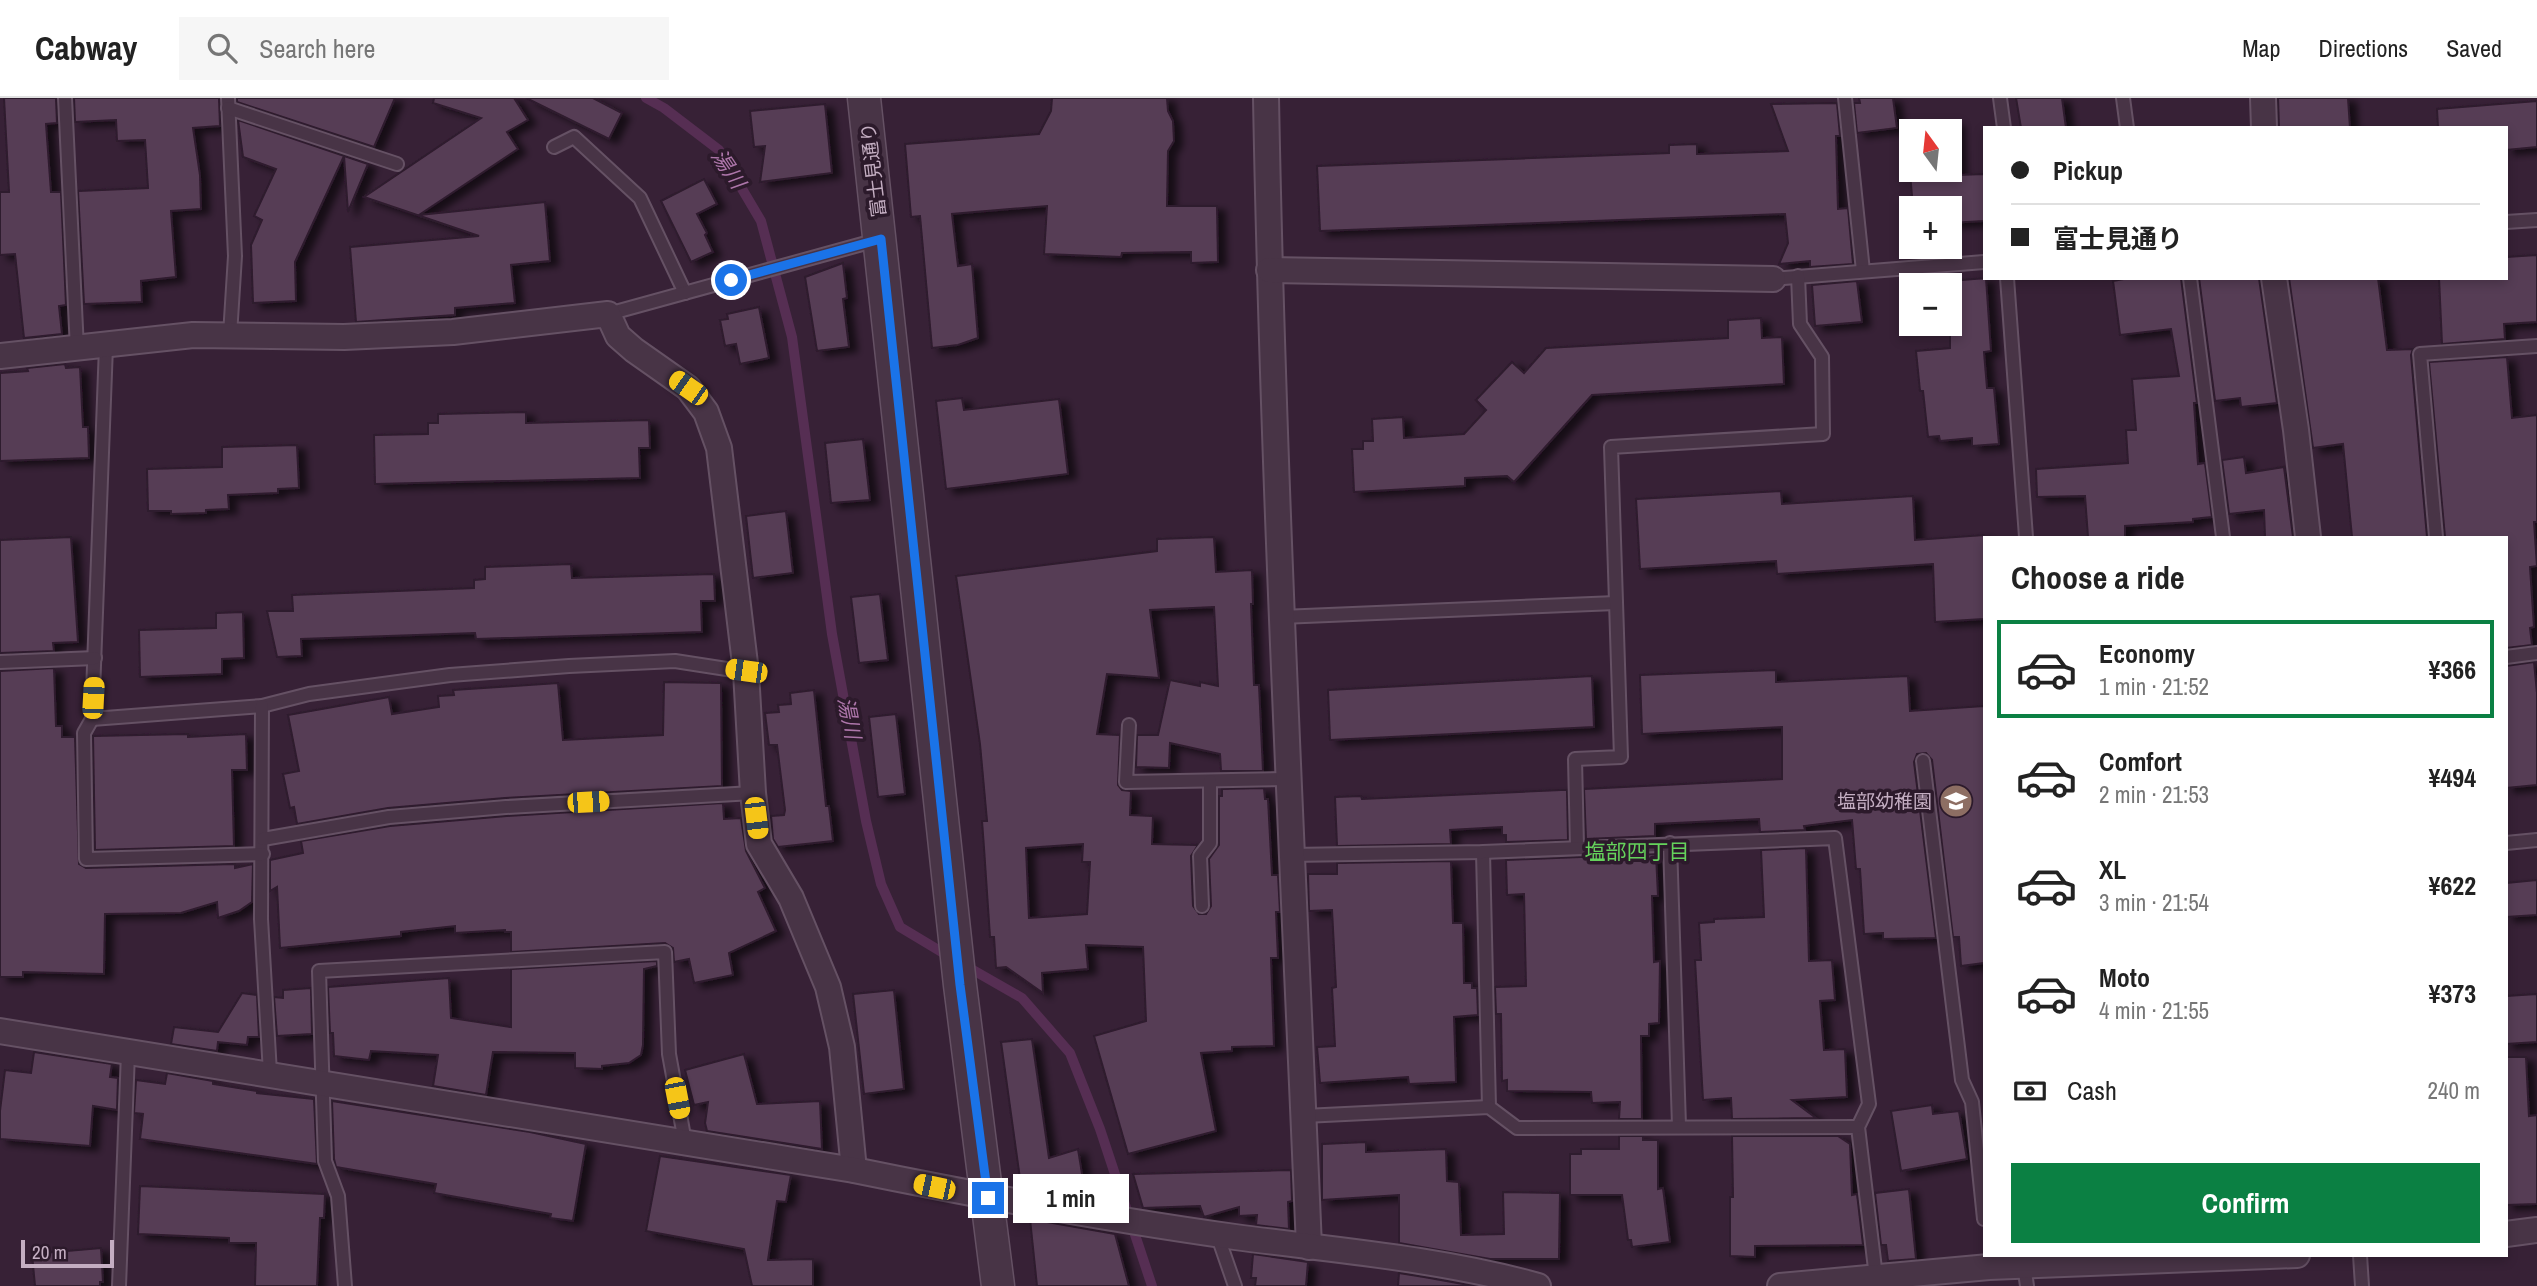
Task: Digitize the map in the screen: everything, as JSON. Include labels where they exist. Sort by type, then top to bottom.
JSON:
[{"type":"street","name":"富士見通り","points":[[864,98],[960,985],[998,1286]]},
{"type":"street","points":[[1266,98],[1269,270],[1287,779],[1309,1247]]},
{"type":"street","points":[[2263,98],[2264,126]]},
{"type":"street","points":[[1269,270],[1773,279]]},
{"type":"street","points":[[2274,280],[2308,536]]},
{"type":"street","points":[[0,356],[193,335],[344,337],[453,332],[608,314],[618,335],[634,350],[688,388],[706,412],[719,448],[746,671],[753,793],[759,844],[791,898],[828,987],[842,1047],[854,1170]]},
{"type":"street","points":[[0,1031],[854,1170],[988,1198],[1116,1219],[1491,1273],[1538,1286]]},
{"type":"street","points":[[2508,1234],[2537,1230]]},
{"type":"street","points":[[1780,1286],[1877,1277],[1945,1278],[1989,1261],[2025,1276],[2243,1257]]},
{"type":"lane","points":[[65,98],[77,349]]},
{"type":"lane","points":[[1845,98],[1863,271]]},
{"type":"lane","points":[[2000,98],[2004,126]]},
{"type":"lane","points":[[2123,98],[2127,126]]},
{"type":"lane","points":[[230,335],[235,256],[228,103],[397,164]]},
{"type":"lane","points":[[554,148],[574,137],[640,198],[685,292]]},
{"type":"lane","points":[[2508,222],[2537,220]]},
{"type":"lane","points":[[608,314],[881,239]]},
{"type":"lane","points":[[1773,279],[1983,262]]},
{"type":"lane","points":[[1577,847],[1575,759],[1620,757],[1611,447],[1823,434],[1822,357],[1800,324],[1798,276]]},
{"type":"lane","points":[[2007,280],[2026,536]]},
{"type":"lane","points":[[2190,280],[2223,536]]},
{"type":"lane","points":[[106,346],[92,719],[84,733],[86,859],[263,855]]},
{"type":"lane","points":[[2436,536],[2420,354],[2537,346]]},
{"type":"lane","points":[[1281,617],[1616,603]]},
{"type":"lane","points":[[2508,657],[2537,653]]},
{"type":"lane","points":[[0,662],[95,658]]},
{"type":"lane","points":[[92,719],[262,706],[309,694],[412,680],[569,666],[675,661],[746,671]]},
{"type":"lane","points":[[262,706],[261,919],[270,1073]]},
{"type":"lane","points":[[1129,726],[1126,782],[1287,779]]},
{"type":"lane","points":[[1923,761],[1962,1080],[1972,1102],[1983,1209]]},
{"type":"lane","points":[[1202,906],[1200,856],[1210,843],[1210,781]]},
{"type":"lane","points":[[263,839],[402,816],[506,807],[753,793]]},
{"type":"lane","points":[[1290,855],[1483,852],[1835,838],[1869,1104],[1858,1127],[1877,1277]]},
{"type":"lane","points":[[2508,843],[2537,840]]},
{"type":"lane","points":[[1670,844],[1679,1126]]},
{"type":"lane","points":[[1483,852],[1489,1107]]},
{"type":"lane","points":[[345,1286],[338,1196],[325,1161],[319,971],[665,952],[668,1054],[685,1142]]},
{"type":"lane","points":[[119,1286],[128,1053]]},
{"type":"lane","points":[[1304,1116],[1489,1107],[1517,1128],[1858,1127]]},
{"type":"lane","points":[[1217,1234],[1236,1286]]},
{"type":"lane","points":[[2360,1257],[2361,1286]]},
{"type":"building","points":[[4,98],[56,98],[57,123],[46,124],[51,192],[61,192],[66,305],[59,306],[62,334],[24,338],[15,254],[0,255],[0,192],[9,192]]},
{"type":"building","points":[[74,98],[219,98],[220,126],[193,128],[200,175],[201,209],[171,211],[176,277],[141,281],[142,302],[84,304],[78,191],[148,188],[145,140],[117,141],[116,120],[75,122]]},
{"type":"building","points":[[237,98],[395,98],[374,147],[237,102]]},
{"type":"building","points":[[434,98],[514,98],[528,120],[507,132],[518,149],[419,215],[545,202],[550,261],[511,265],[515,303],[455,308],[455,315],[356,322],[350,247],[479,236],[364,197],[481,118],[433,103]]},
{"type":"building","points":[[526,98],[593,98],[622,113],[609,139]]},
{"type":"building","points":[[1052,98],[1167,98],[1168,111],[1173,121],[1174,141],[1168,151],[1167,206],[1217,206],[1218,262],[1191,263],[1191,252],[1122,253],[1121,257],[1044,254],[1047,206],[952,214],[958,266],[972,264],[978,338],[958,345],[932,348],[920,216],[911,217],[905,144],[1039,134],[1051,111]]},
{"type":"building","points":[[1859,98],[1893,98],[1897,128],[1857,133],[1854,103],[1860,103]]},
{"type":"building","points":[[2016,98],[2062,98],[2066,126],[2021,126]]},
{"type":"building","points":[[2278,98],[2348,98],[2350,126],[2279,126]]},
{"type":"building","points":[[2537,101],[2537,147],[2508,150],[2508,126],[2438,126],[2437,109]]},
{"type":"building","points":[[1837,103],[1840,136],[1836,136],[1838,209],[1848,208],[1853,264],[1810,267],[1810,261],[1779,264],[1788,243],[1785,214],[1320,231],[1317,166],[1669,153],[1669,145],[1697,144],[1697,154],[1788,151],[1771,104]]},
{"type":"building","points":[[825,104],[832,173],[760,182],[765,146],[754,147],[750,111]]},
{"type":"building","points":[[238,120],[368,164],[348,212],[344,156],[295,262],[296,301],[253,303],[251,245],[262,220],[254,216],[276,169],[243,157]]},
{"type":"building","points":[[1983,174],[1983,221],[1962,222],[1962,196],[1912,196],[1911,182],[1962,182],[1962,175]]},
{"type":"building","points":[[704,179],[717,204],[697,214],[713,252],[691,262],[661,201]]},
{"type":"building","points":[[2537,255],[2537,322],[2504,324],[2505,339],[2442,344],[2439,280],[2508,280],[2508,257]]},
{"type":"building","points":[[843,263],[847,298],[843,299],[849,347],[817,351],[805,277]]},
{"type":"building","points":[[1983,278],[1986,280],[1991,351],[1984,352],[1987,388],[1994,388],[1999,444],[1972,446],[1972,438],[1940,441],[1939,436],[1928,437],[1916,351],[1950,348],[1950,336],[1962,336],[1962,280]]},
{"type":"building","points":[[2181,280],[2197,403],[2194,403],[2198,464],[2205,463],[2212,517],[2193,519],[2193,522],[2125,526],[2125,536],[2088,536],[2085,496],[2037,497],[2036,469],[2128,463],[2126,430],[2136,430],[2132,379],[2179,376],[2171,329],[2120,335],[2113,281]]},
{"type":"building","points":[[2199,280],[2259,280],[2277,403],[2241,407],[2240,398],[2215,401]]},
{"type":"building","points":[[2289,280],[2378,280],[2387,350],[2413,349],[2411,355],[2427,536],[2352,536],[2343,444],[2313,448]]},
{"type":"building","points":[[1857,281],[1862,322],[1815,326],[1812,285]]},
{"type":"building","points":[[759,307],[769,358],[740,364],[736,344],[725,346],[720,320],[728,319],[727,314]]},
{"type":"building","points":[[1761,318],[1762,338],[1782,337],[1784,384],[1592,395],[1514,482],[1507,476],[1465,478],[1465,486],[1354,492],[1352,449],[1363,449],[1363,441],[1373,441],[1372,419],[1403,417],[1404,438],[1464,434],[1486,410],[1476,400],[1512,362],[1524,373],[1546,348],[1728,338],[1728,320]]},
{"type":"building","points":[[2507,357],[2512,418],[2537,415],[2537,522],[2534,522],[2537,566],[2530,567],[2534,627],[2530,628],[2532,645],[2508,648],[2508,536],[2445,536],[2429,362]]},
{"type":"building","points":[[65,364],[66,368],[80,367],[83,427],[88,427],[89,458],[0,461],[0,373]]},
{"type":"building","points":[[962,398],[964,410],[1059,399],[1068,474],[946,489],[936,401]]},
{"type":"building","points":[[526,412],[526,423],[649,420],[650,448],[639,448],[640,478],[375,484],[374,435],[428,434],[428,423],[438,423],[438,414]]},
{"type":"building","points":[[863,439],[870,500],[831,503],[825,443]]},
{"type":"building","points":[[297,445],[299,488],[278,489],[278,493],[228,495],[229,509],[206,510],[206,513],[171,514],[171,511],[148,511],[147,469],[222,467],[222,447]]},
{"type":"building","points":[[2244,457],[2246,473],[2284,467],[2293,536],[2265,536],[2264,510],[2229,514],[2222,460]]},
{"type":"building","points":[[1781,491],[1782,504],[1913,496],[1915,540],[1984,535],[1983,619],[1935,622],[1933,564],[1777,574],[1776,561],[1640,569],[1636,499]]},
{"type":"building","points":[[786,511],[793,573],[753,578],[746,516]]},
{"type":"building","points":[[71,537],[78,642],[53,643],[54,651],[0,653],[0,540]]},
{"type":"building","points":[[1214,537],[1216,572],[1252,570],[1254,685],[1259,685],[1263,771],[1221,771],[1220,754],[1170,743],[1169,768],[1136,767],[1137,735],[1158,735],[1170,680],[1200,686],[1200,682],[1218,686],[1214,607],[1150,610],[1159,678],[1107,674],[1097,734],[1120,735],[1118,785],[1122,790],[1131,791],[1130,815],[1153,816],[1152,844],[1198,845],[1191,856],[1193,906],[1199,914],[1206,914],[1211,906],[1209,859],[1219,845],[1219,796],[1222,796],[1222,789],[1264,788],[1265,799],[1268,799],[1272,875],[1278,875],[1280,912],[1276,912],[1278,958],[1271,958],[1274,1046],[1232,1047],[1232,1051],[1201,1053],[1216,1131],[1128,1154],[1094,1036],[1146,1021],[1143,947],[1086,945],[1088,969],[1042,973],[1043,993],[1006,967],[996,968],[994,937],[990,937],[982,821],[987,821],[980,744],[956,576],[1157,551],[1157,539]],"holes":[[[1083,844],[1082,862],[1090,862],[1087,914],[1029,918],[1026,848]]]},
{"type":"building","points":[[571,564],[572,578],[714,574],[715,601],[701,601],[702,632],[476,639],[475,633],[301,639],[302,656],[277,657],[267,611],[293,611],[292,595],[474,588],[474,580],[485,579],[485,567]]},
{"type":"building","points":[[880,594],[888,660],[859,663],[851,597]]},
{"type":"building","points":[[243,612],[244,658],[222,659],[222,674],[140,677],[139,630],[216,628],[216,613]]},
{"type":"building","points":[[2534,662],[2537,693],[2537,785],[2508,788],[2508,666]]},
{"type":"building","points":[[54,668],[56,726],[62,726],[62,737],[75,737],[79,864],[86,868],[235,864],[235,868],[253,864],[252,902],[239,911],[218,918],[217,902],[181,913],[105,914],[104,974],[23,972],[23,977],[0,977],[0,671]]},
{"type":"building","points":[[1776,670],[1776,682],[1908,676],[1910,711],[1983,706],[1983,963],[1961,966],[1959,937],[1953,937],[1932,760],[1926,753],[1917,754],[1914,762],[1936,938],[1883,939],[1883,933],[1864,934],[1860,869],[1856,869],[1852,820],[1804,826],[1805,830],[1760,832],[1759,819],[1655,824],[1655,836],[1586,839],[1584,789],[1782,779],[1782,727],[1642,734],[1640,675]]},
{"type":"building","points":[[1592,676],[1594,727],[1330,740],[1328,690]]},
{"type":"building","points":[[664,682],[721,683],[722,786],[505,798],[388,808],[297,824],[294,807],[290,808],[283,774],[299,771],[288,715],[389,697],[392,714],[439,707],[438,696],[454,695],[453,690],[558,683],[563,740],[663,735]]},
{"type":"building","points":[[814,690],[826,806],[829,806],[833,841],[778,847],[773,839],[771,816],[784,815],[785,810],[777,745],[769,745],[765,713],[779,712],[778,705],[791,704],[790,693]]},
{"type":"building","points":[[896,714],[905,794],[878,797],[869,717]]},
{"type":"building","points":[[188,734],[188,737],[246,734],[247,770],[232,770],[234,846],[95,850],[93,736]]},
{"type":"building","points":[[1567,790],[1568,840],[1506,842],[1502,827],[1450,830],[1451,844],[1337,846],[1335,797],[1361,796],[1362,799]]},
{"type":"building","points":[[723,803],[724,819],[741,818],[746,851],[765,888],[758,892],[776,931],[729,953],[733,975],[694,983],[689,959],[674,962],[673,948],[665,943],[511,952],[511,932],[505,930],[455,933],[455,926],[401,932],[401,936],[280,948],[277,887],[270,891],[270,860],[303,853],[301,841],[390,826]]},
{"type":"building","points":[[1806,848],[1809,961],[1832,960],[1835,1000],[1820,1001],[1824,1050],[1845,1049],[1847,1097],[1792,1100],[1816,1118],[1732,1119],[1731,1098],[1703,1100],[1695,960],[1701,960],[1699,923],[1714,922],[1714,919],[1764,917],[1761,850]]},
{"type":"building","points":[[1656,854],[1658,896],[1652,896],[1654,962],[1660,961],[1659,1023],[1649,1024],[1649,1036],[1641,1036],[1642,1119],[1619,1119],[1620,1102],[1592,1103],[1591,1092],[1507,1091],[1507,1080],[1502,1081],[1501,1014],[1496,1014],[1495,987],[1526,986],[1524,894],[1507,895],[1506,860]]},
{"type":"building","points":[[1451,861],[1453,923],[1463,923],[1464,983],[1472,983],[1472,988],[1477,988],[1478,1015],[1454,1017],[1456,1082],[1409,1084],[1408,1077],[1320,1083],[1317,1047],[1335,1046],[1332,988],[1336,987],[1332,910],[1309,911],[1308,874],[1337,874],[1337,863]]},
{"type":"building","points":[[2537,880],[2537,915],[2508,917],[2508,883]]},
{"type":"building","points":[[657,961],[657,966],[644,969],[643,1045],[641,1055],[629,1063],[602,1066],[602,1069],[575,1068],[575,1053],[493,1052],[486,1095],[433,1086],[438,1055],[371,1051],[369,1060],[334,1056],[328,987],[449,978],[451,1018],[511,1027],[511,969]]},
{"type":"building","points":[[311,988],[312,1034],[277,1036],[274,997],[283,998],[283,990]]},
{"type":"building","points":[[894,990],[904,1089],[864,1094],[853,994]]},
{"type":"building","points":[[242,993],[257,995],[259,1037],[248,1037],[247,1045],[218,1042],[217,1051],[171,1044],[174,1027],[218,1032]]},
{"type":"building","points":[[2537,994],[2537,1042],[2508,1044],[2508,996]]},
{"type":"building","points":[[1032,1039],[1049,1158],[1078,1149],[1085,1192],[1071,1196],[1021,1186],[1001,1042]]},
{"type":"building","points":[[34,1052],[112,1064],[110,1077],[118,1078],[117,1110],[93,1106],[90,1146],[0,1139],[5,1070],[31,1073]]},
{"type":"building","points":[[744,1054],[757,1104],[820,1101],[822,1149],[707,1131],[705,1123],[708,1102],[694,1105],[685,1070]]},
{"type":"building","points":[[2508,1057],[2526,1057],[2529,1116],[2537,1115],[2537,1204],[2508,1205]]},
{"type":"building","points":[[167,1073],[213,1081],[213,1084],[257,1093],[314,1099],[317,1164],[140,1139],[143,1114],[134,1113],[136,1080],[165,1084]]},
{"type":"building","points":[[332,1101],[530,1132],[586,1144],[573,1221],[550,1218],[551,1214],[434,1193],[436,1184],[336,1167]]},
{"type":"building","points":[[1932,1105],[1933,1114],[1959,1111],[1967,1159],[1901,1171],[1891,1111]]},
{"type":"building","points":[[1619,1136],[1643,1136],[1643,1140],[1658,1140],[1658,1189],[1663,1188],[1670,1242],[1632,1247],[1631,1240],[1628,1240],[1622,1195],[1570,1195],[1570,1154],[1581,1154],[1581,1149],[1619,1149]]},
{"type":"building","points":[[1732,1136],[1838,1136],[1850,1144],[1852,1195],[1857,1194],[1863,1245],[1755,1246],[1755,1257],[1730,1256]]},
{"type":"building","points":[[1366,1142],[1366,1152],[1446,1149],[1447,1181],[1459,1182],[1461,1235],[1504,1234],[1503,1192],[1560,1193],[1559,1259],[1490,1259],[1399,1243],[1399,1195],[1322,1200],[1322,1144]]},
{"type":"building","points":[[660,1156],[791,1175],[786,1202],[777,1201],[768,1260],[813,1259],[813,1286],[752,1286],[744,1249],[646,1231]]},
{"type":"building","points":[[1291,1170],[1289,1229],[1256,1225],[1257,1215],[1239,1216],[1239,1207],[1204,1217],[1200,1206],[1143,1208],[1133,1174]]},
{"type":"building","points":[[140,1186],[325,1194],[324,1218],[320,1218],[317,1286],[255,1286],[256,1243],[229,1243],[229,1238],[138,1234]]},
{"type":"building","points":[[1909,1189],[1916,1259],[1888,1261],[1886,1245],[1881,1245],[1875,1193]]},
{"type":"building","points":[[1030,1219],[1115,1234],[1129,1286],[1037,1286]]},
{"type":"building","points":[[101,1248],[103,1282],[100,1282],[100,1286],[35,1286],[32,1254]]},
{"type":"building","points":[[1253,1254],[1308,1262],[1306,1286],[1255,1286],[1256,1278],[1251,1278]]},
{"type":"building","points":[[1399,1273],[1424,1277],[1474,1286],[1398,1286]]},
{"type":"waterway","name":"湯川","points":[[646,98],[664,108],[719,150],[761,221],[792,337],[832,634],[866,821],[881,884],[900,927],[950,957]]},
{"type":"waterway","name":"湯川","points":[[966,966],[1022,998],[1070,1053],[1100,1129],[1152,1286]]},
{"type":"place","name":"塩部幼稚園","points":[[1956,801]]},
{"type":"district","name":"塩部四丁目","points":[[1637,852]]},
{"type":"route","points":[[731,280],[881,239],[960,985],[988,1198]]}]
